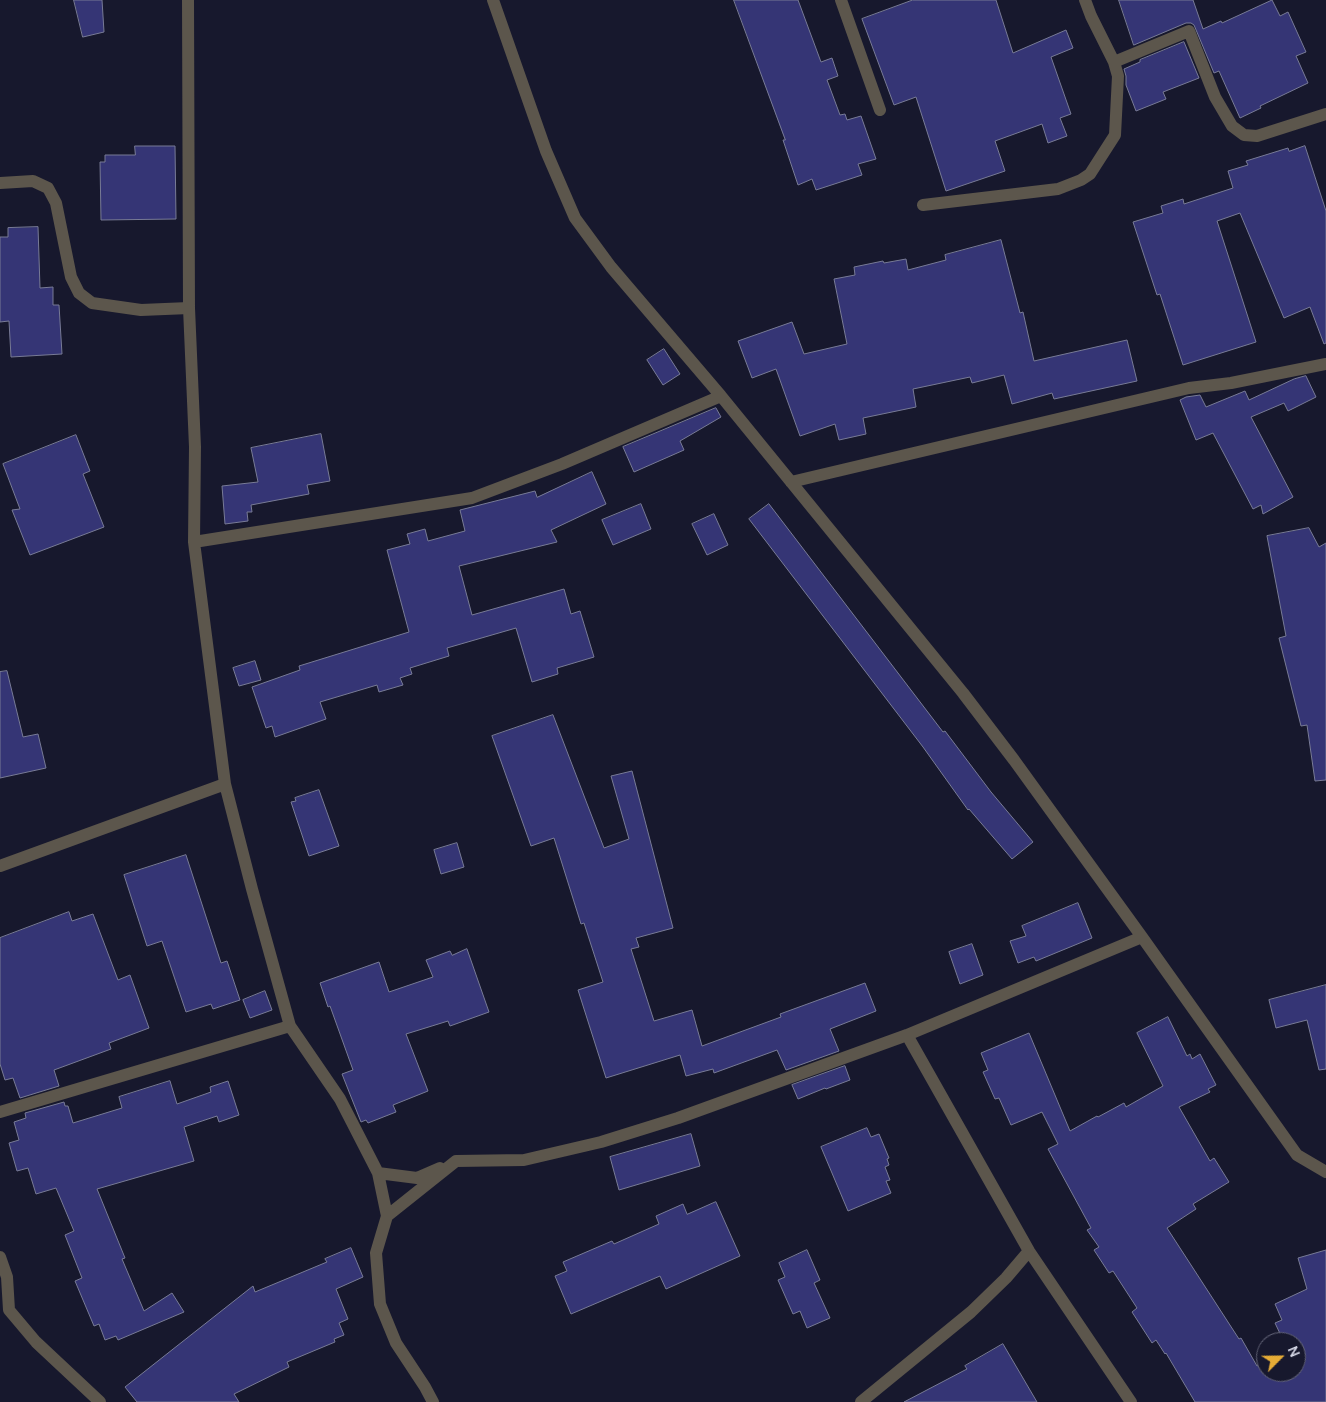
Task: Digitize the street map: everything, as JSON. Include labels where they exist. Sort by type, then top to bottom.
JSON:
[{"type":"street","points":[[188,0],[189,308],[195,447],[194,542],[225,784],[290,1026],[340,1099],[378,1173],[386,1216],[376,1254],[380,1304],[396,1343],[433,1402]]},
{"type":"street","points":[[493,0],[546,151],[575,218],[611,267],[721,396],[963,693],[1142,937],[1297,1155],[1326,1172]]},
{"type":"street","points":[[842,0],[880,110]]},
{"type":"street","points":[[922,205],[1058,189],[1081,180],[1090,174],[1115,135],[1118,76],[1114,62],[1085,0]]},
{"type":"street","points":[[1114,62],[1189,31],[1215,97],[1232,126],[1244,135],[1257,136],[1326,114]]},
{"type":"street","points":[[0,183],[33,182],[48,188],[56,203],[71,276],[79,293],[92,303],[141,310],[189,308]]},
{"type":"street","points":[[791,482],[1189,388],[1231,383],[1326,364]]},
{"type":"street","points":[[194,542],[472,498],[562,464],[721,396]]},
{"type":"street","points":[[0,866],[225,784]]},
{"type":"street","points":[[378,1173],[417,1178],[456,1161],[524,1160],[601,1142],[678,1118],[906,1035],[1142,937]]},
{"type":"street","points":[[0,1112],[290,1026]]},
{"type":"street","points":[[906,1035],[1029,1251],[1131,1402]]},
{"type":"street","points":[[386,1216],[456,1161]]},
{"type":"street","points":[[861,1402],[972,1312],[1006,1278],[1029,1251]]},
{"type":"street","points":[[0,1257],[7,1278],[9,1310],[36,1342],[100,1402]]},
{"type":"building","points":[[74,0],[102,0],[104,32],[83,37]]},
{"type":"building","points":[[734,0],[798,0],[821,62],[832,58],[838,76],[827,80],[840,115],[845,114],[847,120],[861,116],[876,159],[858,164],[862,175],[816,190],[812,179],[798,185],[783,140],[785,140]]},
{"type":"building","points":[[913,0],[996,0],[1013,53],[1066,30],[1073,48],[1051,57],[1071,114],[1060,118],[1067,136],[1048,143],[1042,124],[995,141],[1005,171],[946,191],[916,97],[894,105],[862,19]]},
{"type":"building","points":[[1119,0],[1193,0],[1203,29],[1221,21],[1222,23],[1272,0],[1280,16],[1288,12],[1306,52],[1296,56],[1308,83],[1260,106],[1261,108],[1240,118],[1219,71],[1214,73],[1194,25],[1186,23],[1134,45]]},
{"type":"building","points":[[1184,42],[1199,78],[1163,92],[1166,99],[1136,111],[1126,85],[1124,69],[1140,62],[1140,60]]},
{"type":"building","points":[[135,146],[175,146],[176,219],[101,220],[100,162],[105,162],[105,155],[135,155]]},
{"type":"building","points":[[1305,146],[1326,211],[1326,343],[1324,344],[1310,307],[1284,318],[1240,213],[1217,221],[1256,342],[1183,365],[1160,294],[1157,295],[1133,222],[1163,213],[1161,206],[1183,199],[1184,204],[1233,188],[1228,171],[1248,165],[1246,161],[1288,148],[1289,151]]},
{"type":"building","points":[[38,227],[40,288],[53,287],[53,305],[59,305],[62,354],[11,357],[9,321],[0,322],[0,237],[8,237],[8,228]]},
{"type":"building","points":[[1001,240],[1020,313],[1023,312],[1034,361],[1127,340],[1137,381],[1054,399],[1052,393],[1012,404],[1004,375],[972,383],[970,377],[913,389],[916,407],[863,418],[866,434],[839,440],[835,424],[800,436],[776,369],[752,378],[738,341],[792,322],[804,354],[847,344],[834,279],[855,275],[854,267],[883,261],[884,263],[906,259],[908,270],[946,260],[945,255]]},
{"type":"building","points":[[664,349],[680,374],[663,385],[647,360]]},
{"type":"building","points":[[1306,376],[1316,397],[1288,411],[1284,403],[1251,417],[1293,497],[1263,514],[1261,505],[1253,509],[1213,433],[1196,440],[1180,400],[1200,395],[1206,407],[1245,391],[1249,400],[1294,379]]},
{"type":"building","points":[[716,408],[721,417],[680,441],[684,450],[634,472],[623,447]]},
{"type":"building","points":[[321,434],[330,481],[307,485],[309,494],[251,505],[252,512],[247,512],[248,521],[225,524],[222,486],[258,482],[251,448]]},
{"type":"building","points":[[76,435],[90,471],[83,474],[104,527],[30,555],[12,510],[20,509],[3,464]]},
{"type":"building","points":[[592,472],[606,504],[551,530],[557,542],[459,566],[472,615],[564,589],[571,614],[580,611],[594,657],[557,668],[558,674],[532,682],[516,628],[447,648],[449,656],[410,668],[412,674],[400,678],[403,685],[379,692],[377,685],[320,702],[326,719],[275,737],[272,726],[266,728],[252,687],[300,670],[299,666],[409,632],[387,550],[410,544],[407,534],[425,529],[428,541],[465,531],[460,510],[535,491],[537,497]]},
{"type":"building","points":[[641,504],[651,529],[613,545],[602,520]]},
{"type":"building","points":[[769,504],[943,732],[945,731],[991,792],[1033,842],[1012,859],[968,810],[923,747],[749,519]]},
{"type":"building","points":[[714,514],[728,545],[707,555],[692,524]]},
{"type":"building","points":[[1309,528],[1319,547],[1326,543],[1326,780],[1315,781],[1307,725],[1301,726],[1279,638],[1286,636],[1267,536]]},
{"type":"building","points":[[255,661],[261,680],[239,686],[233,668]]},
{"type":"building","points":[[7,671],[23,737],[38,734],[46,768],[0,778],[0,672]]},
{"type":"building","points":[[553,715],[604,848],[629,839],[611,776],[632,771],[673,928],[636,938],[639,947],[631,949],[654,1021],[692,1010],[702,1046],[781,1017],[780,1014],[865,983],[876,1011],[830,1029],[839,1051],[786,1070],[777,1050],[714,1073],[713,1069],[686,1076],[680,1055],[606,1078],[578,990],[603,982],[584,923],[581,924],[554,838],[531,846],[492,736]]},
{"type":"building","points":[[319,790],[339,846],[309,856],[291,802],[296,801],[295,798]]},
{"type":"building","points":[[457,843],[464,867],[441,874],[434,850]]},
{"type":"building","points":[[186,855],[221,963],[227,961],[240,1000],[213,1009],[211,1004],[186,1012],[162,941],[147,946],[124,875]]},
{"type":"building","points":[[1078,903],[1092,938],[1036,961],[1034,957],[1018,963],[1010,941],[1026,936],[1022,926]]},
{"type":"building","points":[[69,912],[72,921],[93,914],[118,980],[130,975],[149,1028],[109,1043],[111,1049],[54,1070],[59,1086],[20,1098],[13,1078],[5,1080],[0,1064],[0,938]]},
{"type":"building","points":[[972,944],[983,975],[960,984],[949,952]]},
{"type":"building","points":[[467,949],[489,1012],[450,1026],[448,1021],[406,1034],[428,1091],[393,1105],[396,1112],[368,1123],[366,1120],[361,1122],[342,1074],[353,1070],[320,983],[379,962],[389,992],[433,977],[426,960],[450,951],[452,955]]},
{"type":"building","points":[[1326,985],[1326,1069],[1319,1070],[1307,1020],[1276,1028],[1269,1000]]},
{"type":"building","points":[[265,991],[272,1010],[250,1018],[243,1000]]},
{"type":"building","points":[[1168,1017],[1187,1056],[1190,1054],[1192,1059],[1200,1054],[1216,1085],[1208,1089],[1210,1092],[1179,1107],[1210,1161],[1214,1158],[1229,1182],[1193,1204],[1196,1209],[1167,1228],[1239,1339],[1241,1338],[1256,1364],[1256,1382],[1306,1382],[1306,1332],[1279,1332],[1275,1323],[1282,1320],[1275,1304],[1307,1289],[1298,1258],[1326,1250],[1326,1402],[1195,1402],[1166,1353],[1156,1340],[1152,1343],[1132,1312],[1137,1308],[1113,1271],[1109,1273],[1094,1250],[1099,1247],[1087,1230],[1091,1228],[1048,1149],[1058,1144],[1042,1112],[1011,1125],[999,1098],[995,1099],[983,1072],[988,1070],[981,1053],[1029,1033],[1070,1131],[1124,1103],[1126,1107],[1163,1086],[1137,1033]]},
{"type":"building","points":[[845,1066],[850,1080],[798,1099],[792,1085]]},
{"type":"building","points":[[170,1081],[177,1104],[211,1092],[210,1087],[228,1081],[239,1115],[219,1122],[217,1116],[184,1127],[194,1161],[97,1189],[125,1258],[122,1259],[144,1311],[172,1293],[184,1312],[118,1340],[116,1336],[105,1340],[99,1324],[94,1326],[75,1281],[82,1278],[65,1235],[74,1231],[56,1188],[36,1194],[28,1168],[17,1171],[9,1143],[19,1140],[14,1122],[26,1118],[25,1113],[64,1102],[65,1106],[68,1106],[73,1123],[122,1108],[119,1097]]},
{"type":"building","points":[[867,1128],[871,1137],[879,1134],[889,1158],[887,1159],[889,1165],[885,1167],[890,1180],[886,1181],[891,1193],[848,1211],[821,1147]]},
{"type":"building","points":[[691,1134],[700,1166],[619,1190],[610,1157]]},
{"type":"building","points":[[716,1202],[740,1256],[666,1289],[660,1276],[571,1314],[555,1276],[567,1271],[563,1262],[612,1241],[614,1244],[659,1224],[656,1216],[683,1204],[687,1214]]},
{"type":"building","points":[[351,1248],[363,1277],[336,1289],[348,1319],[339,1323],[344,1335],[334,1339],[335,1342],[287,1362],[289,1367],[234,1394],[239,1402],[137,1402],[125,1387],[253,1286],[255,1292],[327,1262],[325,1259]]},
{"type":"building","points":[[807,1250],[820,1280],[814,1283],[830,1318],[807,1328],[800,1311],[793,1314],[778,1280],[785,1277],[779,1263]]},
{"type":"building","points":[[1003,1344],[1037,1402],[904,1402],[967,1369],[965,1366]]}]
